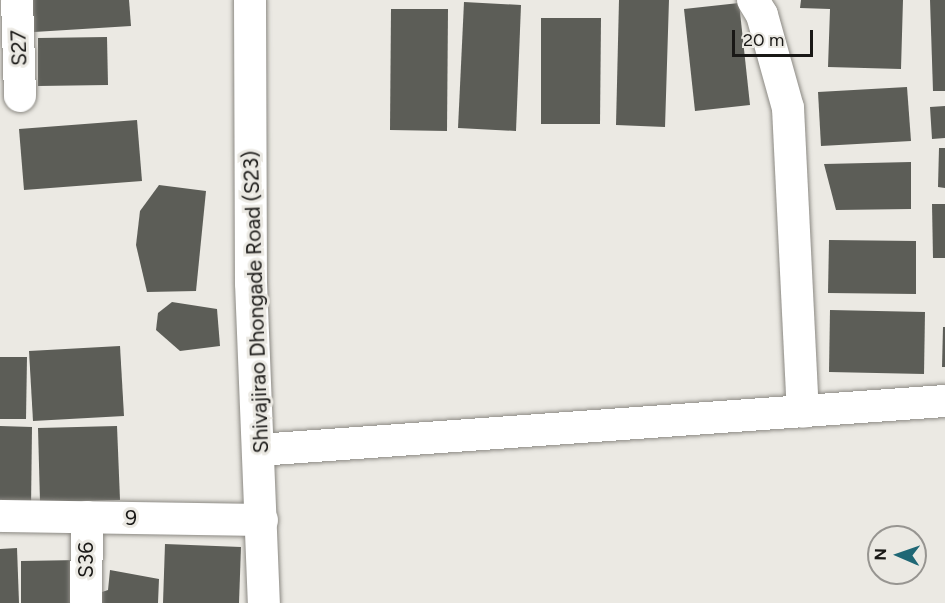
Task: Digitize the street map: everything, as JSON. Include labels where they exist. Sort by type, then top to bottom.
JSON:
[{"type":"street","name":"S27","points":[[17,0],[20,96]]},
{"type":"street","name":"Shivajirao Dhongade Road (S23)","points":[[250,0],[251,283],[260,450],[264,603]]},
{"type":"street","points":[[753,0],[762,15],[788,108],[803,412]]},
{"type":"street","points":[[260,450],[945,401]]},
{"type":"street","name":"9","points":[[0,516],[262,520]]},
{"type":"street","name":"S36","points":[[86,603],[87,517]]},
{"type":"building","points":[[32,0],[129,0],[131,26],[34,32]]},
{"type":"building","points":[[619,0],[669,0],[665,127],[616,125]]},
{"type":"building","points":[[801,0],[903,0],[901,69],[828,67],[830,9],[800,8]]},
{"type":"building","points":[[930,0],[945,0],[945,91],[933,91]]},
{"type":"building","points":[[464,2],[521,5],[516,131],[458,128]]},
{"type":"building","points":[[739,3],[750,105],[695,111],[684,9]]},
{"type":"building","points":[[391,9],[448,9],[447,131],[390,130]]},
{"type":"building","points":[[541,18],[601,18],[600,124],[541,124]]},
{"type":"building","points":[[107,37],[108,85],[38,86],[38,38]]},
{"type":"building","points":[[907,87],[911,141],[821,146],[818,92]]},
{"type":"building","points":[[945,106],[945,138],[932,139],[930,107]]},
{"type":"building","points":[[137,120],[142,181],[24,190],[19,129]]},
{"type":"building","points":[[939,148],[945,148],[945,188],[938,187]]},
{"type":"building","points":[[911,162],[911,209],[836,210],[824,164]]},
{"type":"building","points":[[159,185],[206,191],[196,291],[147,292],[136,245],[140,211]]},
{"type":"building","points":[[932,204],[945,204],[945,258],[933,258]]},
{"type":"building","points":[[829,240],[916,241],[916,294],[828,293]]},
{"type":"building","points":[[172,302],[217,309],[220,346],[180,351],[156,330],[158,313]]},
{"type":"building","points":[[830,310],[925,312],[924,374],[829,372]]},
{"type":"building","points":[[943,327],[945,327],[945,367],[942,367]]},
{"type":"building","points":[[120,346],[124,416],[33,421],[29,351]]},
{"type":"building","points":[[0,357],[27,357],[26,419],[0,419]]},
{"type":"building","points":[[0,426],[32,427],[31,508],[0,507]]},
{"type":"building","points":[[117,426],[120,500],[40,502],[38,428]]},
{"type":"building","points":[[165,544],[241,547],[239,603],[163,603]]},
{"type":"building","points":[[17,548],[19,603],[0,603],[0,549]]},
{"type":"building","points":[[79,560],[80,603],[21,603],[21,561]]},
{"type":"building","points":[[110,570],[159,579],[158,603],[93,603],[93,595],[108,590]]}]
